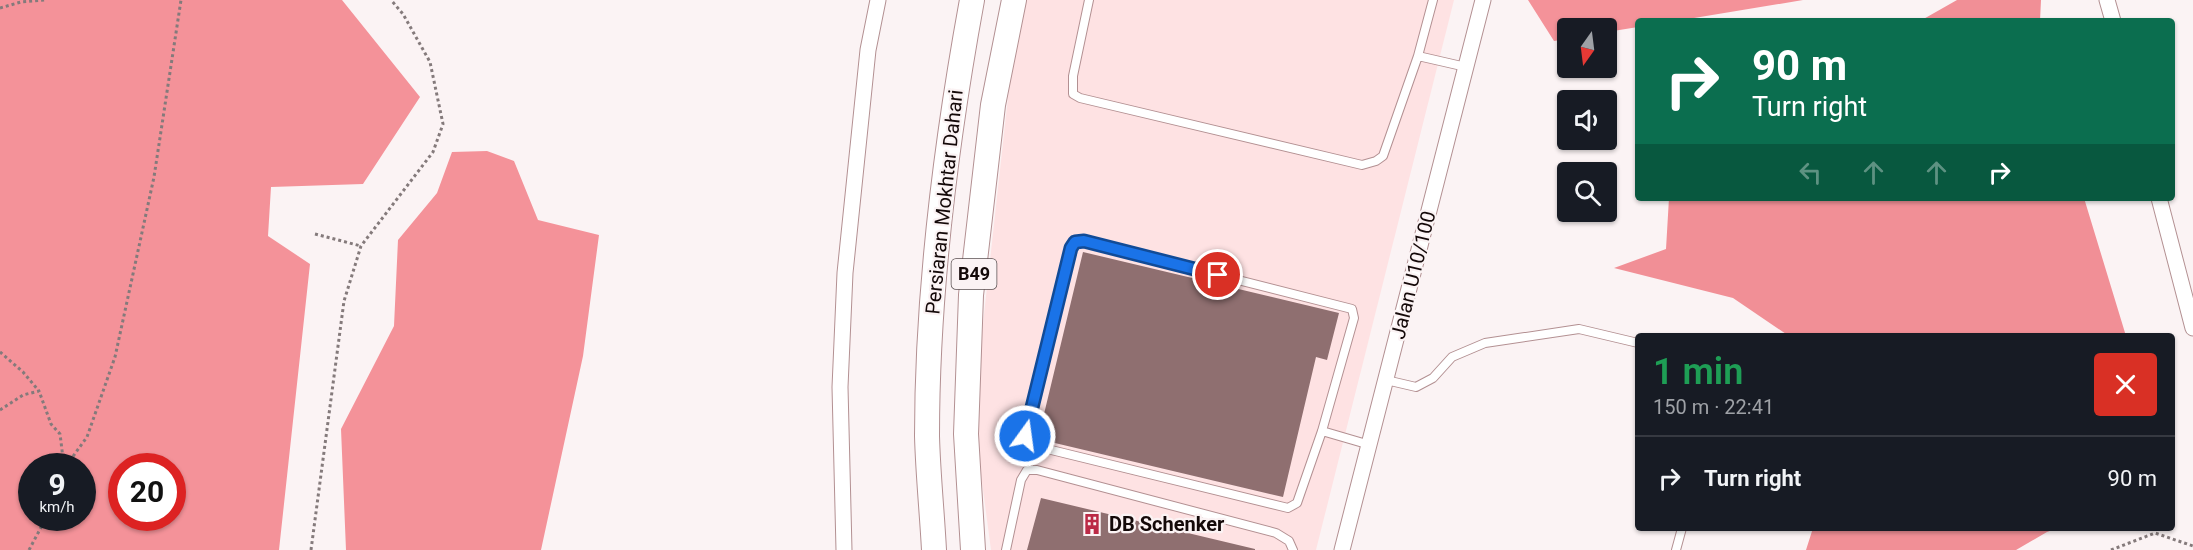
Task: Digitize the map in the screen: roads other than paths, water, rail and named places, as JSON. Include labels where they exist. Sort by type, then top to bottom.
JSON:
[{"type":"main road","name":"Persiaran Mokhtar Dahari","points":[[934,550],[927,436],[933,287],[954,98],[972,0]]},
{"type":"main road","name":"Persiaran Mokhtar Dahari","points":[[973,550],[966,434],[971,295],[993,105],[1014,0]]},
{"type":"street","points":[[844,550],[840,387],[845,273],[868,50],[878,0]]},
{"type":"street","name":"Jalan U10/100","points":[[1342,550],[1483,0]]},
{"type":"street","points":[[2107,0],[2112,18]]},
{"type":"street","points":[[2160,201],[2193,328]]},
{"type":"lane","points":[[1089,0],[1073,76],[1073,94],[1080,98],[1362,165],[1376,161],[1383,156],[1418,56],[1433,0]]},
{"type":"lane","points":[[1418,56],[1466,67]]},
{"type":"lane","points":[[1084,241],[1352,309],[1354,318],[1322,431],[1297,503],[1288,508],[1035,446],[1029,442],[1025,436],[1071,248],[1075,242],[1084,241]]},
{"type":"lane","points":[[1386,380],[1416,387],[1433,378],[1452,357],[1485,343],[1579,329],[1635,342]]},
{"type":"lane","points":[[1322,431],[1370,445]]},
{"type":"lane","points":[[1006,550],[1021,480],[1027,470],[1037,470],[1276,533],[1289,541],[1293,550]]},
{"type":"lane","points":[[1676,550],[1681,531]]},
{"type":"place","name":"DB Schenker","points":[[1092,524]]}]
